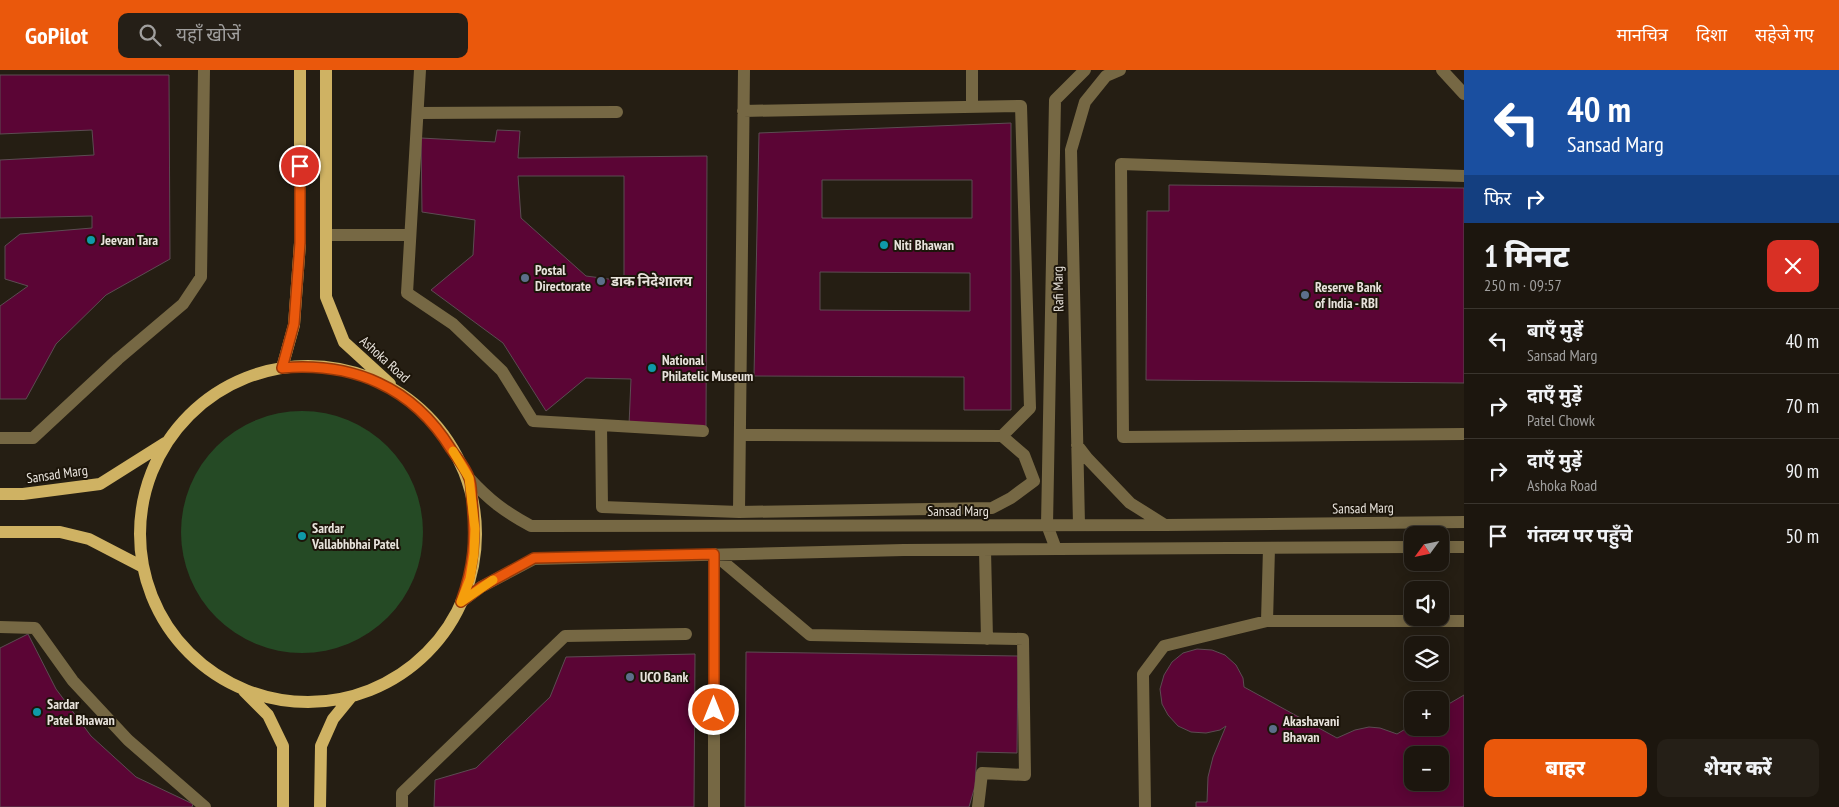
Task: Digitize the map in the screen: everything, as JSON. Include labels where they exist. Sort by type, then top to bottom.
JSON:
[{"type":"main road","points":[[282,368],[294,324],[300,243],[300,70]]},
{"type":"main road","name":"Ashoka Road","points":[[326,70],[326,297],[344,342],[409,401]]},
{"type":"main road","points":[[312,366],[349,372],[371,379],[409,401],[436,427],[469,478],[475,529],[470,579],[461,602],[447,628],[428,652],[405,672],[379,687],[351,697],[321,702],[281,700],[242,689],[207,669],[177,640],[156,606],[143,567],[139,535],[142,502],[152,471],[167,442],[181,423],[216,392],[237,381],[259,373],[282,368],[312,366]]},
{"type":"main road","name":"Sansad Marg","points":[[0,494],[23,494],[100,484],[167,442]]},
{"type":"main road","points":[[0,532],[60,532],[89,539],[143,567]]},
{"type":"main road","points":[[242,689],[268,715],[283,746],[283,807]]},
{"type":"main road","points":[[320,807],[321,746],[333,719],[351,697]]},
{"type":"street","points":[[0,438],[33,438],[118,360],[183,304],[201,277],[204,70]]},
{"type":"street","points":[[420,70],[407,293],[453,324],[502,371],[533,421],[703,431]]},
{"type":"street","points":[[739,512],[744,70]]},
{"type":"street","points":[[972,70],[972,107]]},
{"type":"street","name":"Rafi Marg","points":[[1047,525],[1055,100],[1084,70]]},
{"type":"street","name":"Rafi Marg","points":[[1079,525],[1071,150],[1085,102],[1106,76],[1120,70]]},
{"type":"street","points":[[1442,70],[1464,94]]},
{"type":"street","points":[[744,111],[1021,106],[1030,408],[1002,436]]},
{"type":"street","points":[[418,113],[617,112]]},
{"type":"street","points":[[1464,176],[1121,164],[1123,437],[1464,434]]},
{"type":"street","points":[[326,234],[410,235]]},
{"type":"street","points":[[601,425],[602,507],[739,512],[992,508],[1012,498],[1034,481],[1024,455],[1002,436],[740,435]]},
{"type":"street","points":[[1077,445],[1130,504],[1165,525]]},
{"type":"street","name":"Sansad Marg","points":[[469,478],[487,498],[531,526],[1165,525],[1464,522]]},
{"type":"street","points":[[1047,525],[1056,549]]},
{"type":"street","points":[[461,602],[481,587],[534,558],[1056,549],[1404,547]]},
{"type":"street","points":[[1449,547],[1464,547]]},
{"type":"street","points":[[1267,621],[1269,548]]},
{"type":"street","points":[[985,550],[987,639]]},
{"type":"street","points":[[714,554],[810,635],[1022,639],[1025,775],[982,773],[978,807]]},
{"type":"street","points":[[714,554],[714,807]]},
{"type":"street","points":[[1145,807],[1143,674],[1164,646],[1267,621],[1464,621]]},
{"type":"street","points":[[0,627],[35,628],[74,682],[128,740],[205,807]]},
{"type":"street","points":[[402,807],[402,794],[565,636],[686,634]]},
{"type":"green space","points":[[290,411],[314,411],[337,416],[359,425],[370,431],[388,446],[403,464],[414,486],[421,508],[423,532],[421,556],[414,578],[403,600],[388,618],[370,633],[337,648],[314,653],[290,653],[267,648],[245,639],[225,626],[208,609],[195,589],[186,567],[181,544],[181,520],[186,497],[195,475],[208,455],[225,438],[245,425],[267,416]]},
{"type":"building","name":"Jeevan Tara","points":[[0,75],[169,75],[170,259],[106,295],[56,344],[26,399],[0,399],[0,306],[28,286],[5,279],[5,246],[20,234],[92,228],[92,216],[0,218],[0,160],[94,155],[92,130],[0,134]]},
{"type":"building","name":"Niti Bhawan","points":[[1011,123],[1011,410],[964,410],[964,377],[754,376],[759,133]],"holes":[[[822,180],[972,180],[972,218],[822,218]],[[820,272],[970,273],[970,311],[820,310]]]},
{"type":"building","name":"Postal Directorate","points":[[497,130],[520,131],[518,158],[707,156],[706,427],[629,425],[631,379],[586,378],[546,411],[503,343],[431,290],[473,255],[475,220],[422,212],[421,138],[495,142]],"holes":[[[518,176],[624,176],[624,281],[586,276],[521,218]]]},
{"type":"building","name":"Reserve Bank of India - RBI","points":[[1169,185],[1464,188],[1464,383],[1146,380],[1147,211],[1169,211]]},
{"type":"building","name":"Sardar Patel Bhawan","points":[[28,634],[56,689],[91,736],[136,777],[193,804],[192,807],[0,807],[0,648]]},
{"type":"building","name":"Akashavani Bhavan","points":[[1197,649],[1212,650],[1225,655],[1236,665],[1243,678],[1244,687],[1337,738],[1355,730],[1369,727],[1380,728],[1397,734],[1404,730],[1404,736],[1449,736],[1449,704],[1464,695],[1464,807],[1196,807],[1196,802],[1207,802],[1208,777],[1213,757],[1226,726],[1220,730],[1206,733],[1191,732],[1178,726],[1168,715],[1162,704],[1160,689],[1164,675],[1172,662],[1183,653]]},
{"type":"building","points":[[746,652],[1018,656],[1017,753],[977,752],[975,786],[969,807],[745,807]]},
{"type":"building","points":[[695,654],[694,807],[434,807],[435,780],[476,768],[550,697],[566,657]]},
{"type":"slow traffic","points":[[453,451],[469,478],[475,529],[470,579],[461,602],[493,580]]},
{"type":"place","name":"Jeevan Tara","points":[[91,240]]},
{"type":"place","name":"Niti Bhawan","points":[[884,245]]},
{"type":"place","name":"Postal Directorate","points":[[525,278]]},
{"type":"place","name":"डाक निदेशालय","points":[[601,281]]},
{"type":"place","name":"Reserve Bank of India - RBI","points":[[1305,295]]},
{"type":"place","name":"National Philatelic Museum","points":[[652,368]]},
{"type":"place","name":"Sardar Vallabhbhai Patel","points":[[302,536]]},
{"type":"place","name":"UCO Bank","points":[[630,677]]},
{"type":"place","name":"Sardar Patel Bhawan","points":[[37,712]]},
{"type":"place","name":"Akashavani Bhavan","points":[[1273,729]]},
{"type":"route","points":[[300,166],[300,243],[294,324],[282,368],[327,367],[371,379],[409,401],[436,427],[469,478],[475,529],[474,554],[470,579],[461,602],[481,587],[534,558],[714,554],[714,710]]}]
